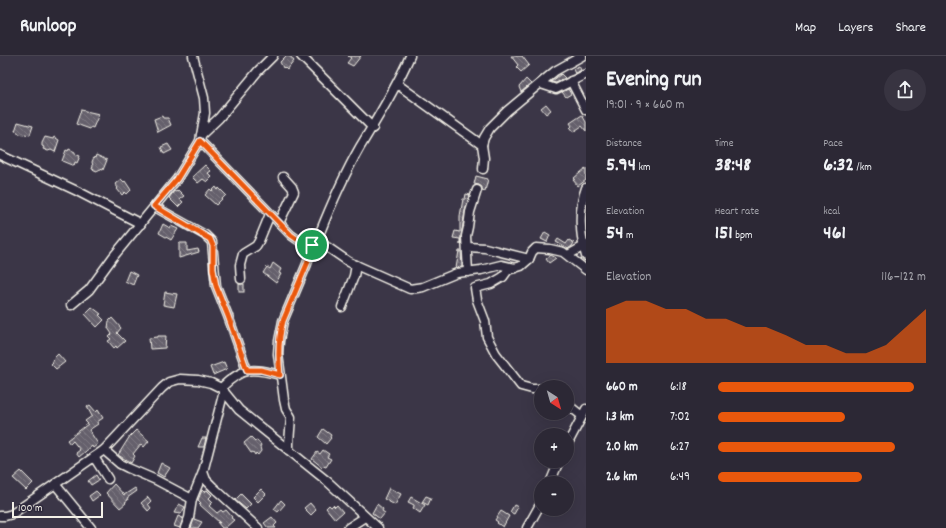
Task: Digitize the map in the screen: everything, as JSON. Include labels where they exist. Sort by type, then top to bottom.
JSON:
[{"type":"street","points":[[193,56],[204,98],[205,113],[201,138]]},
{"type":"street","points":[[71,304],[89,290],[113,257],[177,179],[201,138],[258,71],[273,56]]},
{"type":"street","points":[[301,56],[373,128]]},
{"type":"street","points":[[289,450],[291,417],[286,409],[280,375],[278,354],[280,330],[307,264],[314,242],[332,202],[360,148],[373,128],[397,84],[410,56]]},
{"type":"street","points":[[483,169],[484,158],[482,145],[486,133],[498,120],[555,71],[582,56]]},
{"type":"street","points":[[541,84],[556,89],[586,74]]},
{"type":"street","points":[[571,81],[586,110]]},
{"type":"street","points":[[397,84],[482,145]]},
{"type":"street","points":[[201,138],[270,214],[298,240],[307,244],[314,242],[356,265],[402,286],[414,289],[423,287],[452,275],[501,265],[515,268]]},
{"type":"street","points":[[0,155],[71,188],[141,224]]},
{"type":"street","points":[[279,223],[294,192],[283,176]]},
{"type":"street","points":[[586,188],[582,208],[582,231],[586,256]]},
{"type":"street","points":[[468,272],[466,234],[470,212],[477,190]]},
{"type":"street","points":[[154,206],[205,236],[212,242],[216,286],[247,370]]},
{"type":"street","points":[[241,279],[240,265],[243,254],[256,246],[270,214]]},
{"type":"street","points":[[467,246],[485,248],[529,259]]},
{"type":"street","points":[[568,255],[585,246]]},
{"type":"street","points":[[534,389],[521,386],[496,354],[487,337],[485,321],[474,288],[491,284],[503,277],[508,270],[521,266],[529,259],[532,252],[536,248],[556,250],[568,255],[586,270]]},
{"type":"street","points":[[342,308],[354,276],[356,265]]},
{"type":"street","points":[[185,528],[189,518],[192,499],[203,472],[223,389],[234,377],[247,370],[261,370],[280,375]]},
{"type":"street","points":[[0,516],[12,514],[104,450],[169,382],[174,380],[189,380],[211,384],[223,389],[239,410],[327,481],[378,528]]},
{"type":"street","points":[[574,407],[584,412],[574,431]]},
{"type":"street","points":[[104,450],[120,464],[156,480],[192,499]]},
{"type":"street","points":[[94,457],[108,479]]},
{"type":"street","points":[[203,472],[206,480],[258,528]]},
{"type":"street","points":[[55,484],[91,528]]},
{"type":"street","points":[[527,528],[534,516]]},
{"type":"street","points":[[348,528],[365,517]]},
{"type":"building","points":[[286,56],[290,56],[294,61],[287,70],[284,67],[283,68],[280,62]]},
{"type":"building","points":[[348,56],[361,56],[353,66],[347,63],[351,58]]},
{"type":"building","points":[[511,56],[522,56],[529,65],[521,72],[516,67],[518,65]]},
{"type":"building","points":[[579,66],[581,70],[575,74],[573,69]]},
{"type":"building","points":[[561,74],[565,78],[556,83],[551,82]]},
{"type":"building","points":[[526,79],[531,84],[521,92],[519,87]]},
{"type":"building","points":[[568,89],[571,94],[566,97],[562,92]]},
{"type":"building","points":[[546,104],[551,110],[546,114],[541,108]]},
{"type":"building","points":[[81,110],[99,114],[93,128],[91,127],[90,129],[76,124]]},
{"type":"building","points":[[582,115],[586,122],[586,131],[582,126],[573,132],[570,128],[572,126],[570,123]]},
{"type":"building","points":[[162,116],[163,118],[168,118],[171,125],[158,132],[154,119]]},
{"type":"building","points":[[18,122],[33,126],[30,135],[19,134],[15,131]]},
{"type":"building","points":[[45,137],[53,139],[54,137],[59,140],[55,152],[43,149],[44,147],[42,146],[42,143]]},
{"type":"building","points":[[168,144],[172,150],[164,154],[161,147]]},
{"type":"building","points":[[69,149],[80,156],[77,163],[75,162],[74,166],[62,161],[66,150],[68,151]]},
{"type":"building","points":[[96,155],[107,160],[103,170],[100,169],[97,171],[92,169],[92,162]]},
{"type":"building","points":[[205,165],[211,171],[208,173],[212,177],[207,182],[203,179],[198,183],[192,177]]},
{"type":"building","points":[[586,168],[586,180],[578,186],[573,180]]},
{"type":"building","points":[[476,176],[488,179],[485,191],[482,190],[482,187],[479,185],[474,184]]},
{"type":"building","points":[[121,179],[124,182],[125,181],[131,190],[127,194],[125,192],[122,195],[115,184]]},
{"type":"building","points":[[216,187],[226,195],[216,205],[205,195],[210,189],[212,191]]},
{"type":"building","points":[[178,190],[184,196],[180,199],[183,202],[178,207],[169,198],[174,191],[176,192]]},
{"type":"building","points":[[466,194],[470,195],[465,211],[460,244],[460,239],[453,238],[455,231],[460,232],[460,216],[463,199],[465,199]]},
{"type":"building","points":[[163,224],[170,228],[171,226],[178,229],[171,240],[159,233]]},
{"type":"building","points":[[545,232],[550,235],[547,242],[541,239]]},
{"type":"building","points":[[558,239],[566,244],[569,240],[574,243],[568,249],[556,242]]},
{"type":"building","points":[[179,243],[187,243],[187,251],[198,249],[199,252],[179,258]]},
{"type":"building","points":[[459,251],[461,251],[462,267],[456,268]]},
{"type":"building","points":[[551,255],[556,258],[549,263],[546,259]]},
{"type":"building","points":[[273,263],[281,269],[279,273],[281,274],[276,283],[263,273],[267,267],[270,269]]},
{"type":"building","points":[[129,271],[137,275],[133,285],[125,281]]},
{"type":"building","points":[[239,284],[244,284],[244,292],[239,292]]},
{"type":"building","points":[[165,292],[177,294],[174,307],[163,305]]},
{"type":"building","points":[[92,307],[101,314],[99,315],[104,320],[97,327],[85,314]]},
{"type":"building","points":[[112,318],[121,328],[117,333],[125,341],[117,348],[116,346],[114,348],[108,341],[111,339],[109,337],[112,334],[108,328],[109,321]]},
{"type":"building","points":[[166,336],[165,348],[150,349],[149,338]]},
{"type":"building","points":[[58,354],[65,362],[56,369],[51,364],[53,362],[52,360]]},
{"type":"building","points":[[224,362],[227,369],[213,375],[210,367]]},
{"type":"building","points":[[90,405],[96,412],[98,410],[103,418],[97,422],[98,424],[89,430],[98,444],[93,448],[92,446],[79,457],[76,453],[80,450],[73,441],[70,444],[67,440],[88,424],[85,421],[92,416],[87,407]]},
{"type":"building","points":[[323,429],[331,435],[331,438],[326,444],[318,437]]},
{"type":"building","points":[[136,430],[149,441],[144,447],[141,444],[133,454],[135,456],[131,463],[118,455],[130,436]]},
{"type":"building","points":[[251,437],[255,441],[257,440],[261,445],[261,451],[258,455],[256,453],[255,455],[253,452],[251,453],[244,443]]},
{"type":"building","points":[[202,438],[206,438],[204,447],[198,447]]},
{"type":"building","points":[[323,450],[329,454],[327,457],[331,459],[326,467],[322,467],[312,459],[317,452],[320,454]]},
{"type":"building","points":[[161,463],[170,468],[164,477],[157,473]]},
{"type":"building","points":[[21,471],[33,483],[26,490],[13,478]]},
{"type":"building","points":[[96,475],[99,480],[91,485],[88,481]]},
{"type":"building","points":[[114,484],[124,495],[135,488],[137,491],[127,498],[128,500],[125,502],[126,503],[120,508],[106,493]]},
{"type":"building","points":[[389,488],[401,494],[395,505],[384,499]]},
{"type":"building","points":[[261,489],[266,494],[258,502],[253,497]]},
{"type":"building","points":[[202,490],[204,492],[207,490],[212,495],[209,498],[213,502],[209,506],[217,513],[221,510],[223,512],[226,510],[234,520],[225,528],[222,528],[217,522],[220,523],[199,504],[201,503],[198,500]]},
{"type":"building","points":[[96,491],[100,495],[92,501],[89,496]]},
{"type":"building","points":[[241,494],[251,504],[246,509],[235,500]]},
{"type":"building","points":[[426,496],[431,498],[428,505],[422,502]]},
{"type":"building","points":[[148,497],[151,501],[148,504],[151,508],[148,511],[141,503]]},
{"type":"building","points":[[411,497],[425,505],[420,513],[413,508],[414,505],[408,502]]},
{"type":"building","points":[[281,500],[285,504],[278,512],[274,509]]},
{"type":"building","points":[[310,503],[316,510],[311,515],[304,508]]},
{"type":"building","points":[[179,504],[185,507],[181,514],[174,513]]},
{"type":"building","points":[[377,504],[385,513],[380,519],[372,513]]},
{"type":"building","points":[[329,505],[331,507],[333,505],[335,507],[337,505],[343,512],[335,519],[326,508]]},
{"type":"building","points":[[514,505],[518,507],[514,514],[510,512]]},
{"type":"building","points":[[501,511],[509,516],[503,527],[495,520]]},
{"type":"building","points":[[178,516],[183,518],[180,528],[174,526]]},
{"type":"building","points":[[272,517],[277,523],[274,526],[276,528],[268,528],[264,523]]},
{"type":"building","points":[[194,519],[202,522],[198,528],[191,528]]},
{"type":"route","points":[[200,141],[291,235],[301,242],[312,245],[301,280],[280,330],[278,354],[280,375],[261,370],[247,370],[228,316],[217,292],[213,269],[212,242],[210,239],[154,206],[177,179],[200,141]]}]
